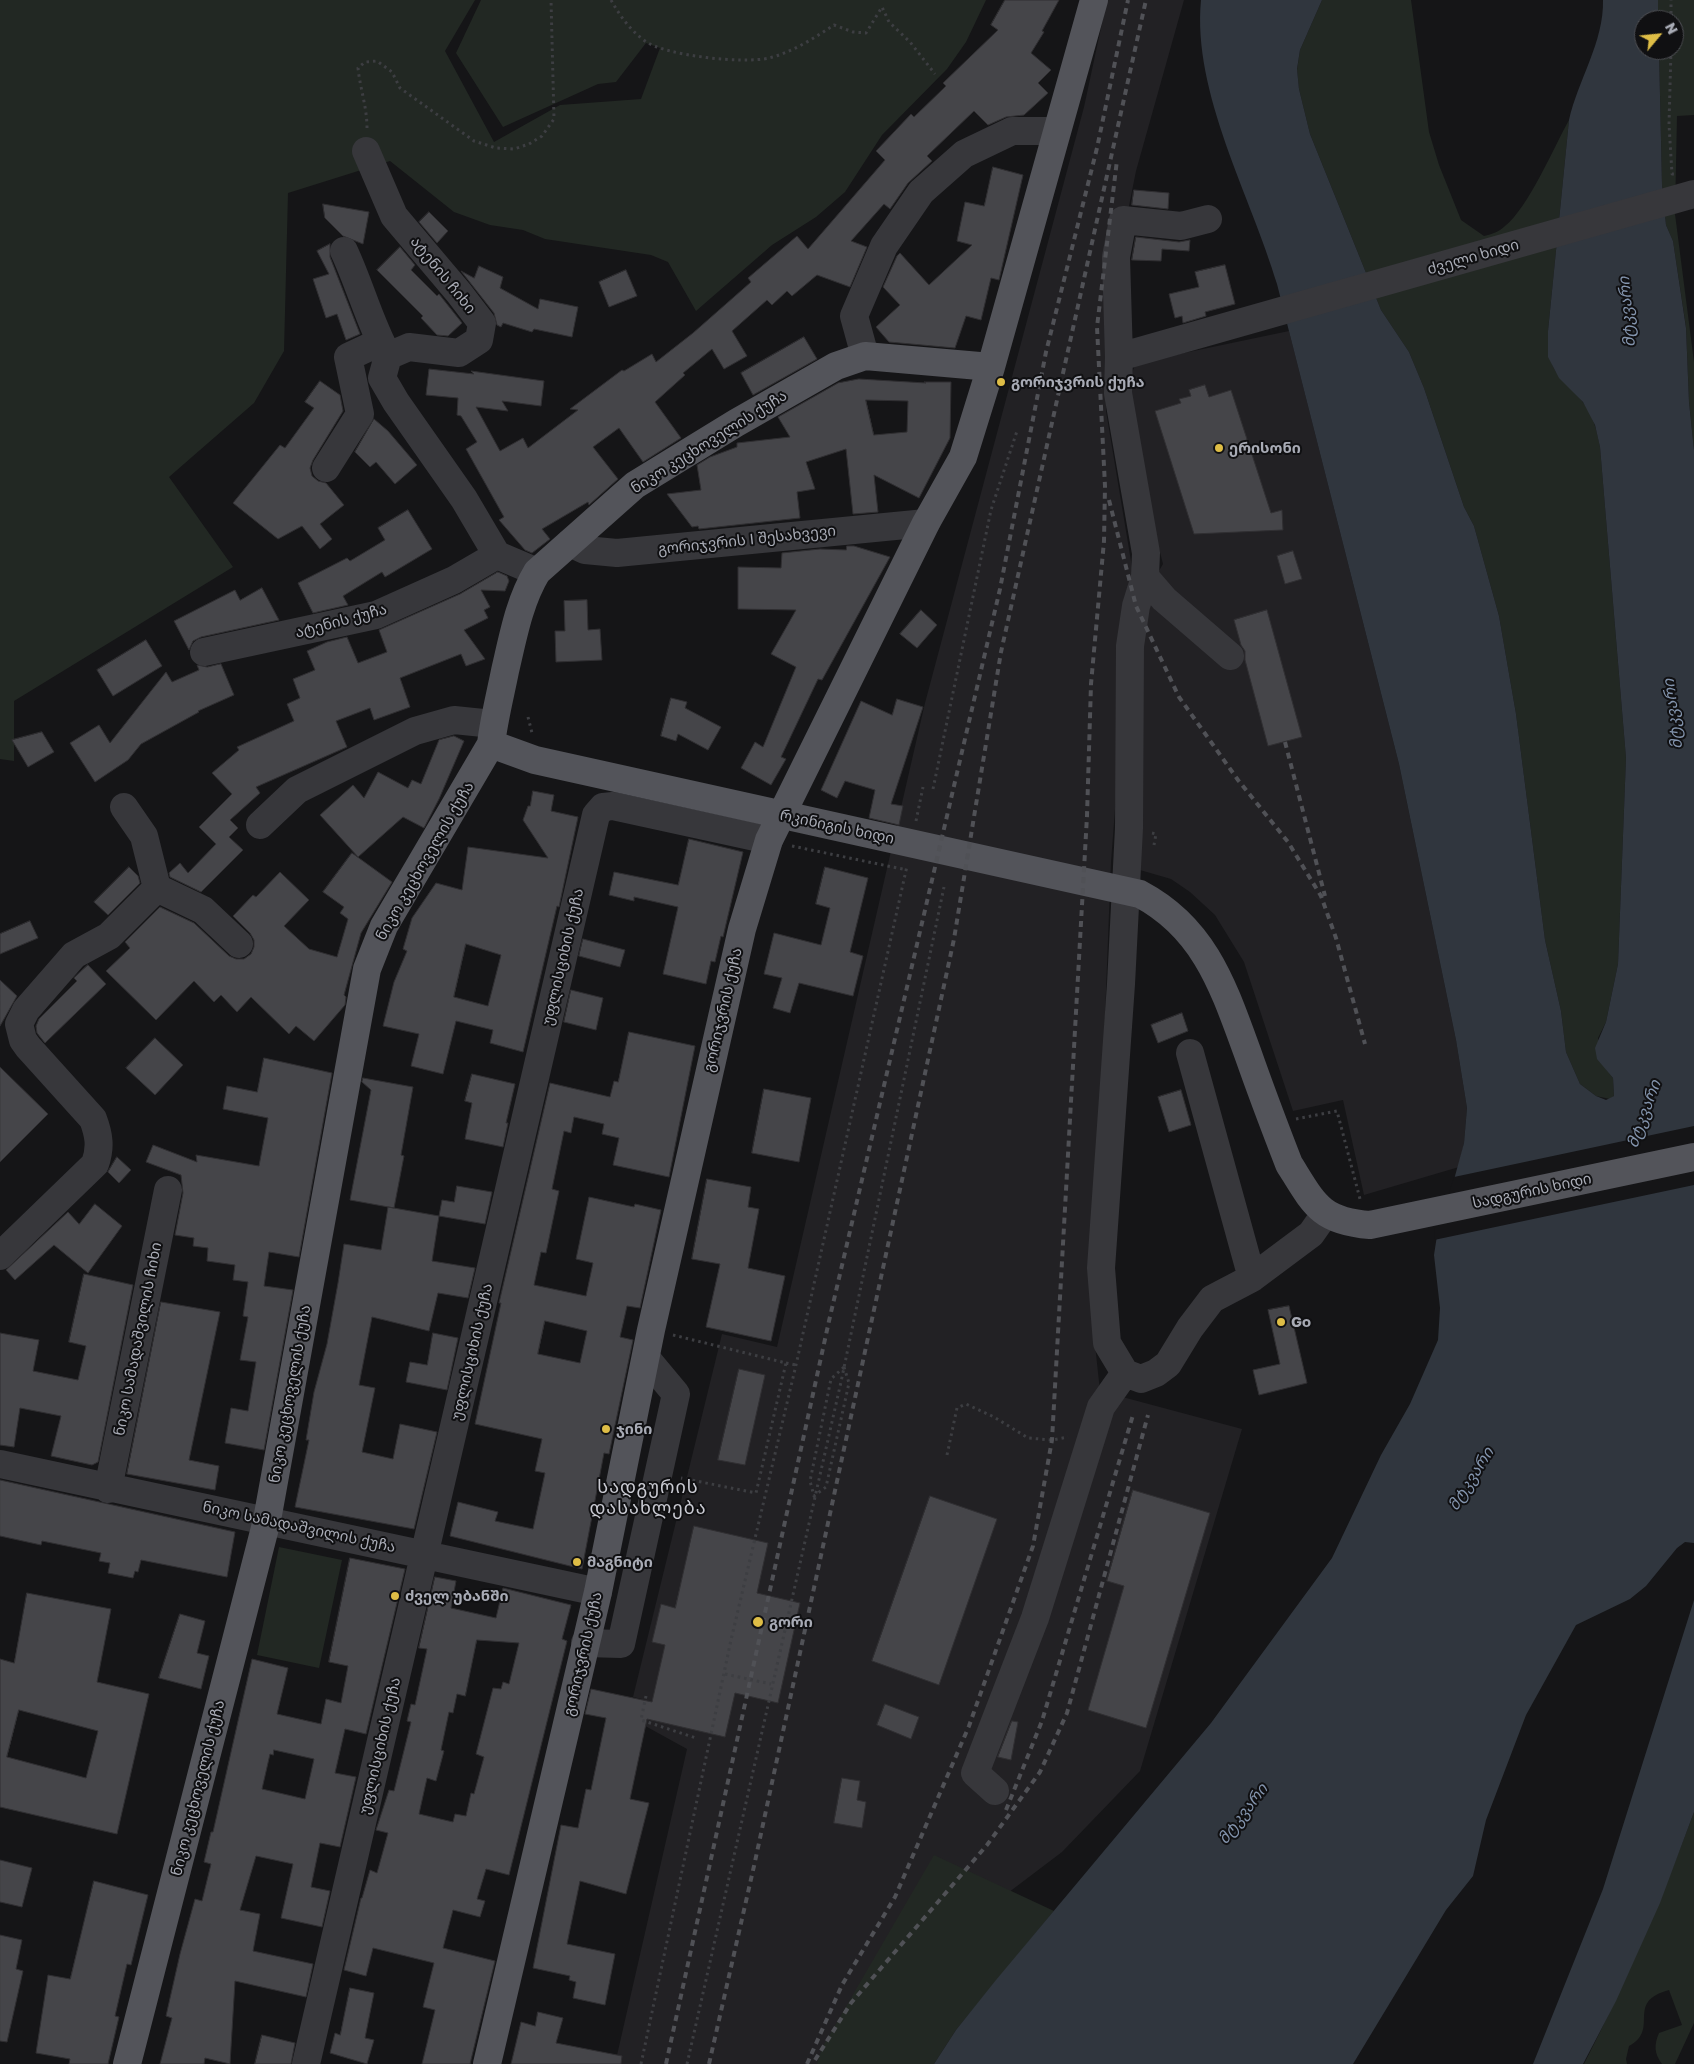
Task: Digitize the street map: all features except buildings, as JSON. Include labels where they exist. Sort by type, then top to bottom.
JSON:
[{"type":"main road","name":"გორიჯვრის ქუჩა","points":[[487,2064],[598,1592],[651,1330],[742,929],[926,523],[963,456],[991,367],[1094,0]]},
{"type":"main road","name":"ნიკო კეცხოველის ქუჩა","points":[[127,2064],[267,1520],[367,970],[384,926],[492,734],[515,629],[526,590],[537,572],[635,485],[808,380],[836,366],[865,356],[991,367]]},
{"type":"main road","points":[[492,734],[535,749]]},
{"type":"main road","name":"რკინიგის ხიდი","points":[[535,749],[1140,894],[1153,901],[1187,929],[1219,977],[1289,1164],[1305,1190],[1324,1214]]},
{"type":"main road","name":"სადგურის ხიდი","points":[[1324,1214],[1349,1223],[1370,1225],[1694,1157]]},
{"type":"street","points":[[865,356],[854,316],[884,246],[921,192],[964,154],[1012,131],[1056,131]]},
{"type":"street","name":"ატენის ჩიხი","points":[[326,468],[360,414],[348,357],[384,349],[409,347],[459,353],[479,340],[482,323],[394,216],[366,151]]},
{"type":"street","name":"ძველი ხიდი","points":[[1119,356],[1254,320],[1693,194]]},
{"type":"street","points":[[1208,219],[1182,226],[1123,220],[1116,257],[1119,356],[1118,393],[1146,553],[1145,577],[1136,606],[1130,646],[1129,828],[1121,984],[1101,1268],[1107,1343],[1125,1373],[1141,1379],[1156,1373],[1168,1364],[1190,1328],[1212,1300],[1252,1278],[1312,1234],[1324,1214]]},
{"type":"street","points":[[344,252],[360,284],[384,349],[382,378],[396,402],[464,499],[498,555],[537,572]]},
{"type":"street","name":"გორიჯვრის I შესახვევი","points":[[570,543],[585,550],[616,553],[926,523]]},
{"type":"street","name":"ატენის ქუჩა","points":[[204,652],[376,615],[454,580],[498,555]]},
{"type":"street","points":[[1145,577],[1164,599],[1230,656]]},
{"type":"street","points":[[260,825],[297,790],[415,731],[454,720],[492,734]]},
{"type":"street","name":"უფლისციხის ქუჩა","points":[[306,2064],[596,815],[603,808],[613,806],[780,843]]},
{"type":"street","points":[[124,807],[144,836],[157,888]]},
{"type":"street","points":[[157,888],[203,910],[240,944]]},
{"type":"street","points":[[0,1256],[95,1164],[99,1153],[99,1133],[93,1119],[28,1047],[23,1040],[19,1024],[26,1010],[74,955],[109,936],[157,888]]},
{"type":"street","points":[[1190,1053],[1252,1278]]},
{"type":"street","name":"ნიკო სამადაშვილის ჩიხი","points":[[108,1489],[168,1190]]},
{"type":"street","points":[[585,1643],[621,1644],[676,1394],[646,1358]]},
{"type":"street","points":[[996,1792],[975,1773],[1035,1618],[1091,1433],[1101,1407],[1125,1373]]},
{"type":"street","name":"ნიკო სამადაშვილის ქუჩა","points":[[0,1464],[108,1489],[425,1553],[598,1592]]},
{"type":"path","points":[[366,151],[367,110],[358,68],[365,62],[377,61],[392,72],[400,88],[474,141],[496,148],[514,149],[529,144],[542,136],[554,119],[552,0]]},
{"type":"path","points":[[611,0],[621,19],[646,42],[691,56],[729,60],[769,58],[803,44],[834,25],[853,32],[866,33],[882,7],[889,22],[910,42],[935,74]]},
{"type":"path","points":[[1671,60],[1669,124],[1672,174]]},
{"type":"path","points":[[933,789],[991,510],[1017,431]]},
{"type":"path","points":[[528,717],[535,749]]},
{"type":"path","points":[[916,824],[923,787]]},
{"type":"path","points":[[780,843],[906,870]]},
{"type":"path","points":[[641,2064],[725,1674],[908,861]]},
{"type":"path","points":[[687,2064],[771,1684],[844,1367],[944,887]]},
{"type":"path","points":[[651,1330],[796,1365]]},
{"type":"path","points":[[756,1493],[786,1363]]},
{"type":"path","points":[[814,1496],[826,1486],[849,1383],[844,1367]]},
{"type":"path","points":[[814,1496],[810,1480],[831,1379],[844,1367]]},
{"type":"path","points":[[947,1455],[957,1408],[966,1404],[994,1417],[1028,1438],[1052,1440],[1091,1433]]},
{"type":"path","points":[[659,1473],[766,1495]]},
{"type":"path","points":[[725,1674],[771,1684]]},
{"type":"path","points":[[646,1696],[642,1720],[696,1738]]},
{"type":"shaded area","points":[[0,0],[475,0],[445,51],[494,142],[560,105],[641,99],[660,48],[646,43],[616,82],[598,84],[503,127],[456,53],[481,0],[986,0],[966,42],[947,69],[882,135],[845,192],[816,217],[772,245],[696,311],[668,262],[651,255],[545,239],[523,230],[490,225],[454,212],[390,161],[288,193],[284,351],[254,403],[169,477],[233,567],[14,701],[14,761],[0,759]]},
{"type":"shaded area","points":[[1107,0],[1184,0],[1136,171],[1121,246],[1106,411],[1133,573],[1111,862],[1093,1326],[1100,1391],[1242,1429],[1140,1771],[1062,1852],[922,1958],[843,2064],[615,2064],[687,1749],[638,1722],[642,1699],[633,1697],[722,1334],[777,1347],[925,703],[1084,107]]},
{"type":"shaded area","points":[[1322,0],[1411,0],[1429,132],[1439,165],[1461,220],[1484,236],[1503,228],[1523,206],[1569,120],[1548,345],[1552,364],[1556,371],[1589,411],[1600,447],[1626,758],[1618,964],[1606,1022],[1598,1038],[1606,1069],[1613,1078],[1614,1096],[1610,1099],[1596,1096],[1580,1084],[1566,1052],[1561,1011],[1545,940],[1516,714],[1499,616],[1474,526],[1464,507],[1424,388],[1409,352],[1381,310],[1310,134],[1299,89],[1297,70],[1300,50]]},
{"type":"shaded area","points":[[1658,0],[1694,0],[1694,115],[1677,116],[1675,214],[1694,362],[1694,450],[1689,402],[1686,327],[1673,241],[1666,225],[1662,185],[1659,60],[1684,60],[1684,10],[1658,10]]},
{"type":"shaded area","points":[[1289,331],[1399,764],[1456,1040],[1467,1108],[1464,1143],[1459,1167],[1364,1195],[1343,1100],[1293,1111],[1244,962],[1215,915],[1190,892],[1171,879],[1133,868],[1141,601],[1163,564],[1127,424],[1126,387],[1136,363]]},
{"type":"shaded area","points":[[279,1547],[342,1560],[319,1668],[257,1655]]},
{"type":"shaded area","points":[[1694,1812],[1694,2023],[1675,2064],[1662,2064],[1657,2056],[1656,2049],[1659,2033],[1682,2025],[1669,1990],[1656,1995],[1648,2001],[1642,2032],[1638,2039],[1629,2046],[1626,2059],[1627,2064],[1584,2064],[1643,1940]]},
{"type":"shaded area","points":[[934,1855],[1054,1911],[956,2030],[934,2064],[817,2064],[822,2048]]},
{"type":"water","name":"მტკვარი","points":[[1201,0],[1322,0],[1300,50],[1297,69],[1299,89],[1310,134],[1381,310],[1409,352],[1424,388],[1464,507],[1474,526],[1499,616],[1516,714],[1545,940],[1561,1011],[1566,1052],[1580,1084],[1596,1096],[1606,1100],[1614,1096],[1613,1078],[1597,1059],[1595,1048],[1606,1022],[1618,964],[1626,758],[1600,447],[1595,425],[1583,402],[1559,378],[1548,357],[1548,331],[1569,120],[1595,46],[1602,16],[1603,0],[1658,0],[1658,10],[1634,10],[1634,60],[1659,60],[1662,185],[1666,225],[1673,241],[1686,328],[1689,402],[1694,450],[1694,1543],[1685,1542],[1677,1548],[1646,1586],[1630,1599],[1576,1625],[1526,1715],[1486,1820],[1473,1876],[1446,1910],[1353,2064],[934,2064],[956,2030],[996,1980],[1211,1723],[1332,1558],[1381,1455],[1410,1404],[1438,1340],[1440,1308],[1434,1255],[1438,1229],[1443,1220],[1464,1143],[1467,1108],[1456,1040],[1399,764],[1277,284],[1214,108],[1205,71],[1201,35]]},
{"type":"water","points":[[1694,1600],[1694,1812],[1660,1903],[1616,2001],[1583,2064],[1533,2064],[1603,1889]]},
{"type":"pier","points":[[1694,1126],[1694,1185],[1434,1240],[1435,1228],[1441,1219],[1454,1177]]},
{"type":"railway","points":[[666,2064],[829,1321],[1000,589],[1046,352],[1097,148],[1128,0]]},
{"type":"railway","points":[[709,2064],[754,1866],[954,939],[1001,652],[1146,0]]},
{"type":"railway","points":[[807,2064],[842,1985],[895,1897],[969,1726],[1033,1546],[1052,1440],[1087,816],[1091,684],[1104,541],[1105,486],[1097,327],[1117,160]]},
{"type":"railway","points":[[1109,500],[1136,606],[1179,697],[1238,780],[1288,842],[1321,896],[1336,938],[1365,1044]]},
{"type":"railway","points":[[1285,742],[1325,896]]},
{"type":"railway","points":[[1006,1810],[1042,1721],[1133,1415]]},
{"type":"railway","points":[[815,2060],[851,2003],[987,1845],[1040,1772],[1067,1713],[1148,1415]]},
{"type":"place","name":"გორიჯვრის ქუჩა","points":[[1001,382]]},
{"type":"place","name":"ერისონი","points":[[1219,448]]},
{"type":"place","name":"Go","points":[[1281,1322]]},
{"type":"place","name":"ჯინი","points":[[606,1429]]},
{"type":"place","name":"მაგნიტი","points":[[577,1562]]},
{"type":"place","name":"ძველ უბანში","points":[[395,1596]]},
{"type":"place","name":"გორი","points":[[758,1622]]},
{"type":"district","name":"სადგურის დასახლება","points":[[648,1497]]}]
